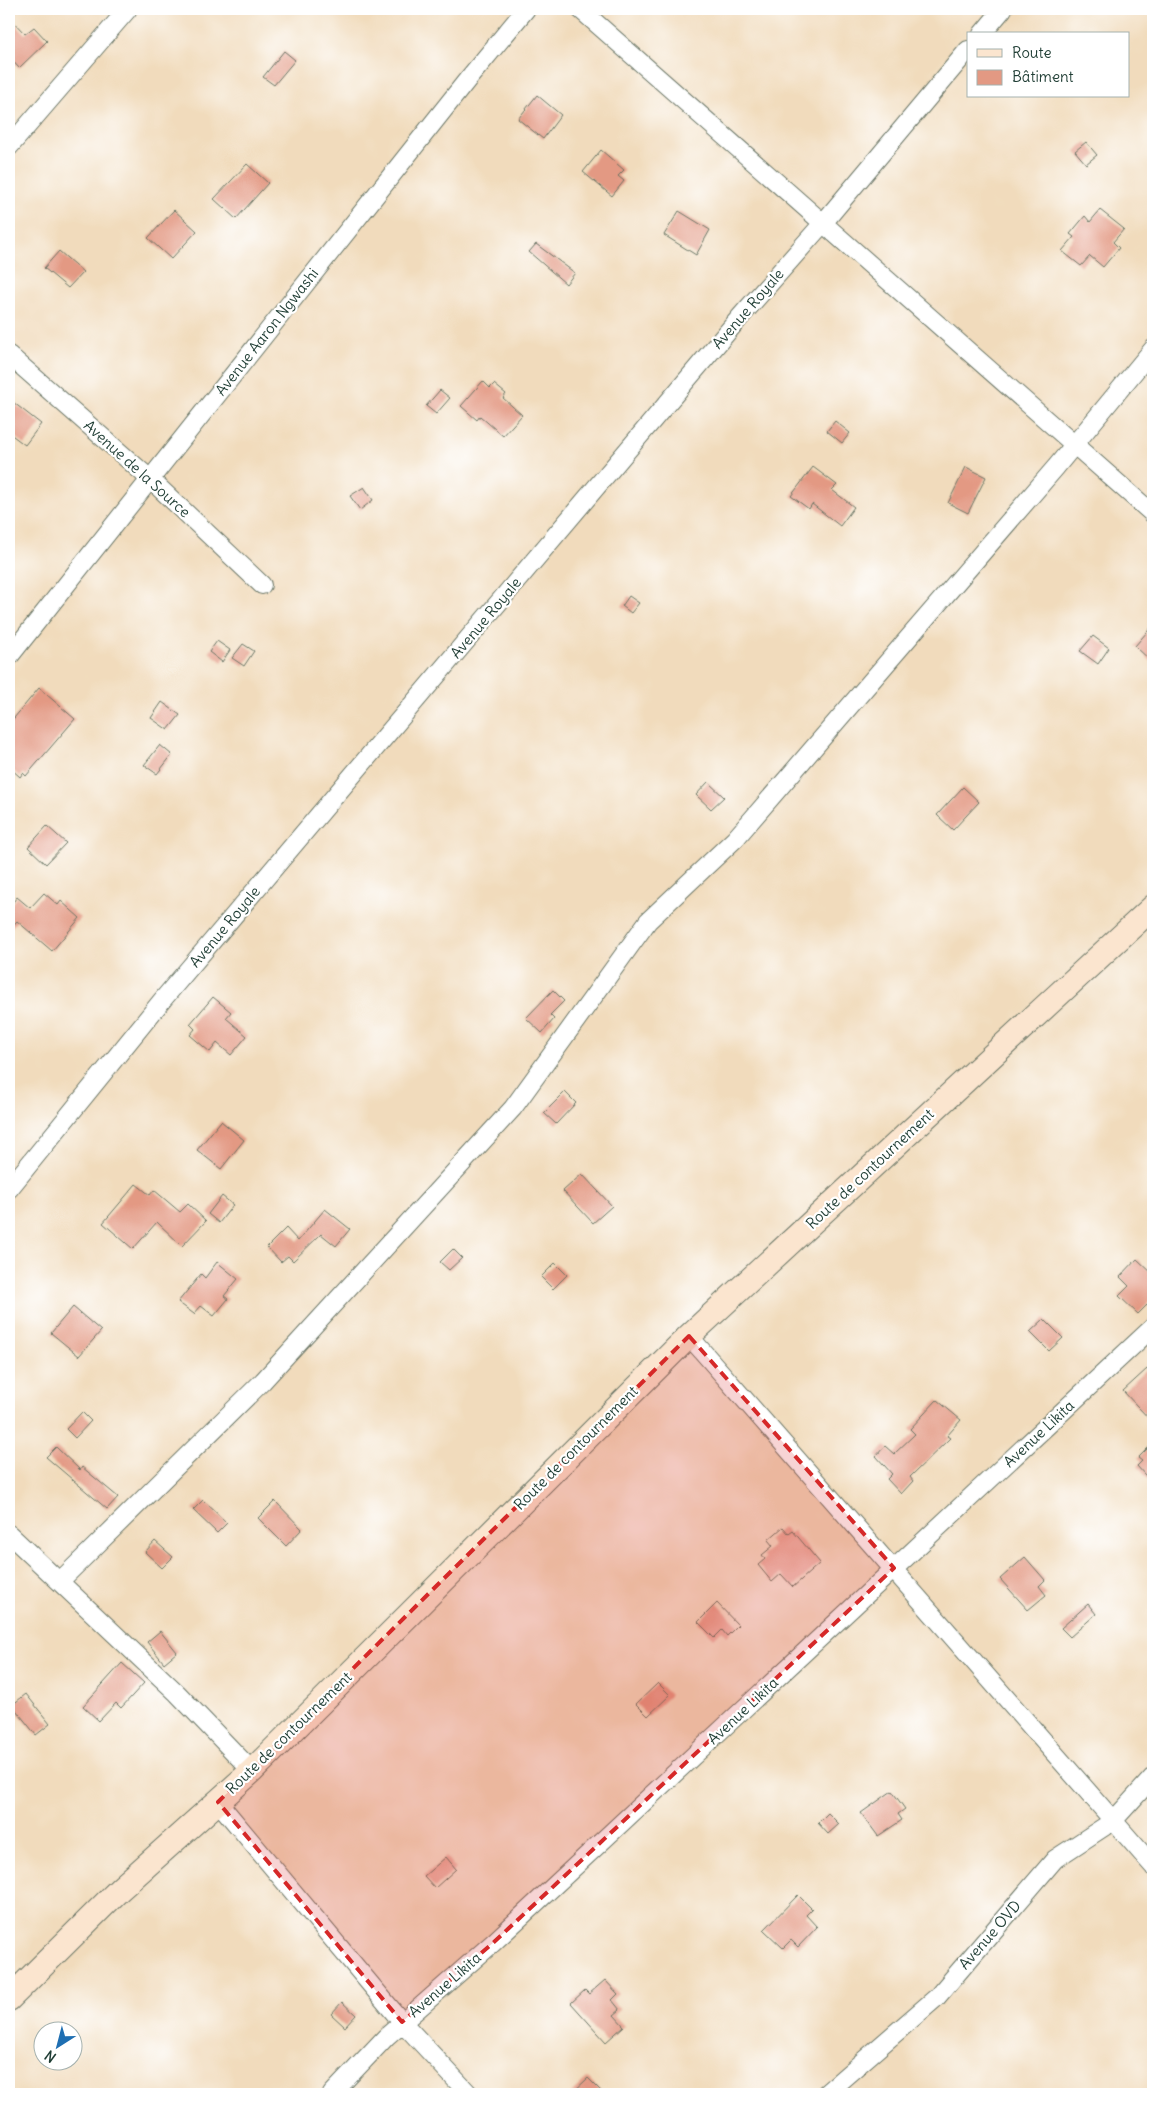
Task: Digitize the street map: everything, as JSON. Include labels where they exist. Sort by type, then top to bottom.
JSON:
[{"type":"street","points":[[9,147],[128,9]]},
{"type":"street","name":"Avenue Aaron Ngwashi","points":[[9,657],[526,9]]},
{"type":"street","points":[[580,9],[824,222],[1153,514]]},
{"type":"street","points":[[984,32],[1003,9]]},
{"type":"street","name":"Avenue Royale","points":[[9,1189],[164,998],[967,51]]},
{"type":"street","points":[[60,1581],[263,1381],[513,1108],[648,921],[735,839],[1074,444],[1153,349]]},
{"type":"street","name":"Avenue de la Source","points":[[9,355],[150,479],[262,585]]},
{"type":"street","name":"Route de contournement","points":[[9,1999],[120,1889],[252,1771],[688,1336],[1153,907]]},
{"type":"street","name":"Avenue Likita","points":[[332,2094],[402,2022],[502,1935],[1153,1327]]},
{"type":"street","points":[[688,1336],[894,1568],[1153,1866]]},
{"type":"street","points":[[9,1534],[202,1718],[252,1771]]},
{"type":"street","name":"Avenue OVD","points":[[825,2094],[937,1997],[1055,1859],[1113,1821],[1153,1777]]},
{"type":"street","points":[[218,1802],[402,2022],[469,2094]]},
{"type":"highlighted area","points":[[689,1336],[894,1568],[494,1942],[402,2022],[218,1802]]},
{"type":"building","points":[[9,17],[25,34],[34,27],[47,41],[19,68],[9,57]]},
{"type":"building","points":[[284,51],[295,60],[274,85],[263,77]]},
{"type":"building","points":[[537,95],[561,115],[543,139],[518,119]]},
{"type":"building","points":[[1086,142],[1097,155],[1086,164],[1075,151]]},
{"type":"building","points":[[601,150],[624,170],[618,176],[624,181],[612,196],[583,172]]},
{"type":"building","points":[[247,164],[268,183],[236,219],[214,199]]},
{"type":"building","points":[[174,210],[197,231],[171,259],[148,238]]},
{"type":"building","points":[[1100,210],[1124,229],[1113,242],[1119,248],[1103,267],[1090,256],[1081,266],[1062,251],[1074,237],[1070,234],[1085,216],[1090,222]]},
{"type":"building","points":[[679,211],[710,230],[696,255],[664,235]]},
{"type":"building","points":[[536,244],[575,273],[566,284],[529,252]]},
{"type":"building","points":[[59,251],[83,272],[68,288],[44,268]]},
{"type":"building","points":[[483,381],[490,388],[494,384],[506,394],[503,398],[522,415],[503,436],[480,416],[477,420],[461,406]]},
{"type":"building","points":[[440,390],[450,398],[436,414],[426,406]]},
{"type":"building","points":[[9,399],[41,424],[25,445],[9,433]]},
{"type":"building","points":[[835,421],[850,433],[842,443],[827,431]]},
{"type":"building","points":[[813,467],[837,485],[832,490],[854,507],[840,526],[812,504],[809,509],[791,496]]},
{"type":"building","points":[[966,467],[986,477],[968,513],[948,503]]},
{"type":"building","points":[[364,487],[373,500],[360,510],[350,496]]},
{"type":"building","points":[[629,596],[639,603],[631,613],[622,606]]},
{"type":"building","points":[[1153,625],[1153,663],[1135,646]]},
{"type":"building","points":[[1093,636],[1109,648],[1098,664],[1080,651]]},
{"type":"building","points":[[217,641],[230,650],[222,662],[209,652]]},
{"type":"building","points":[[243,644],[254,651],[244,666],[232,658]]},
{"type":"building","points":[[39,688],[75,719],[26,776],[23,773],[20,777],[9,767],[9,724]]},
{"type":"building","points":[[162,702],[180,715],[168,730],[151,718]]},
{"type":"building","points":[[160,745],[172,755],[157,774],[144,765]]},
{"type":"building","points":[[708,782],[724,797],[711,809],[696,795]]},
{"type":"building","points":[[963,787],[979,802],[953,830],[937,815]]},
{"type":"building","points":[[47,826],[66,843],[46,864],[28,847]]},
{"type":"building","points":[[44,893],[58,905],[61,901],[80,918],[52,951],[17,921],[9,930],[9,907],[17,897],[30,908]]},
{"type":"building","points":[[553,990],[564,1001],[550,1015],[554,1019],[542,1033],[526,1018]]},
{"type":"building","points":[[213,997],[231,1012],[226,1018],[247,1036],[231,1055],[217,1043],[210,1052],[190,1035],[195,1029],[190,1024]]},
{"type":"building","points":[[565,1092],[576,1103],[556,1124],[544,1113]]},
{"type":"building","points":[[221,1121],[244,1140],[221,1169],[197,1150]]},
{"type":"building","points":[[582,1174],[612,1206],[593,1223],[563,1191]]},
{"type":"building","points":[[136,1184],[150,1195],[154,1190],[180,1212],[188,1204],[206,1221],[182,1246],[157,1222],[133,1249],[103,1223]]},
{"type":"building","points":[[222,1196],[233,1205],[219,1223],[208,1214]]},
{"type":"building","points":[[325,1209],[350,1229],[336,1246],[321,1234],[293,1261],[288,1256],[281,1262],[267,1247],[286,1228],[298,1241]]},
{"type":"building","points":[[453,1249],[462,1258],[449,1270],[440,1262]]},
{"type":"building","points":[[1137,1259],[1153,1274],[1153,1299],[1138,1314],[1119,1296],[1129,1286],[1120,1277]]},
{"type":"building","points":[[217,1262],[238,1279],[224,1296],[228,1299],[214,1316],[201,1306],[194,1314],[178,1302],[201,1274],[205,1278]]},
{"type":"building","points":[[555,1263],[567,1275],[553,1289],[541,1277]]},
{"type":"building","points":[[73,1307],[101,1331],[79,1356],[51,1333]]},
{"type":"building","points":[[1044,1319],[1063,1338],[1049,1351],[1030,1332]]},
{"type":"building","points":[[1147,1369],[1153,1376],[1153,1423],[1123,1391]]},
{"type":"building","points":[[937,1400],[961,1420],[947,1436],[950,1438],[910,1477],[913,1481],[901,1494],[887,1479],[892,1474],[876,1456],[885,1446],[894,1454],[915,1434],[910,1429]]},
{"type":"building","points":[[82,1412],[91,1421],[75,1438],[66,1429]]},
{"type":"building","points":[[1153,1443],[1153,1484],[1137,1466],[1142,1461],[1138,1458]]},
{"type":"building","points":[[56,1447],[80,1470],[82,1467],[118,1497],[107,1509],[46,1457]]},
{"type":"building","points":[[203,1500],[227,1523],[217,1533],[193,1510]]},
{"type":"building","points":[[275,1501],[302,1529],[286,1546],[258,1518]]},
{"type":"building","points":[[783,1527],[789,1534],[793,1531],[820,1563],[793,1587],[781,1574],[772,1582],[758,1565],[765,1559],[762,1555],[773,1546],[768,1540]]},
{"type":"building","points":[[155,1541],[173,1557],[162,1568],[145,1552]]},
{"type":"building","points":[[1025,1557],[1045,1580],[1039,1586],[1046,1595],[1028,1610],[1000,1579]]},
{"type":"building","points":[[717,1603],[738,1625],[727,1636],[722,1630],[714,1638],[698,1622]]},
{"type":"building","points":[[1088,1604],[1096,1614],[1070,1637],[1061,1628]]},
{"type":"building","points":[[160,1631],[177,1652],[164,1663],[147,1642]]},
{"type":"building","points":[[122,1663],[144,1683],[121,1708],[116,1703],[99,1721],[83,1706]]},
{"type":"building","points":[[658,1683],[670,1695],[648,1716],[636,1704]]},
{"type":"building","points":[[26,1694],[50,1724],[36,1735],[12,1705]]},
{"type":"building","points":[[892,1791],[905,1809],[898,1814],[902,1820],[878,1836],[861,1813]]},
{"type":"building","points":[[828,1813],[839,1824],[828,1834],[818,1823]]},
{"type":"building","points":[[446,1857],[456,1869],[435,1888],[424,1876]]},
{"type":"building","points":[[798,1895],[812,1909],[806,1915],[817,1927],[798,1947],[791,1940],[783,1948],[764,1930]]},
{"type":"building","points":[[605,1980],[618,1994],[612,2000],[620,2010],[614,2015],[624,2026],[606,2042],[571,2003],[585,1990],[589,1994]]},
{"type":"building","points":[[342,2002],[356,2015],[345,2027],[331,2014]]},
{"type":"building","points":[[588,2078],[604,2094],[571,2094]]}]
